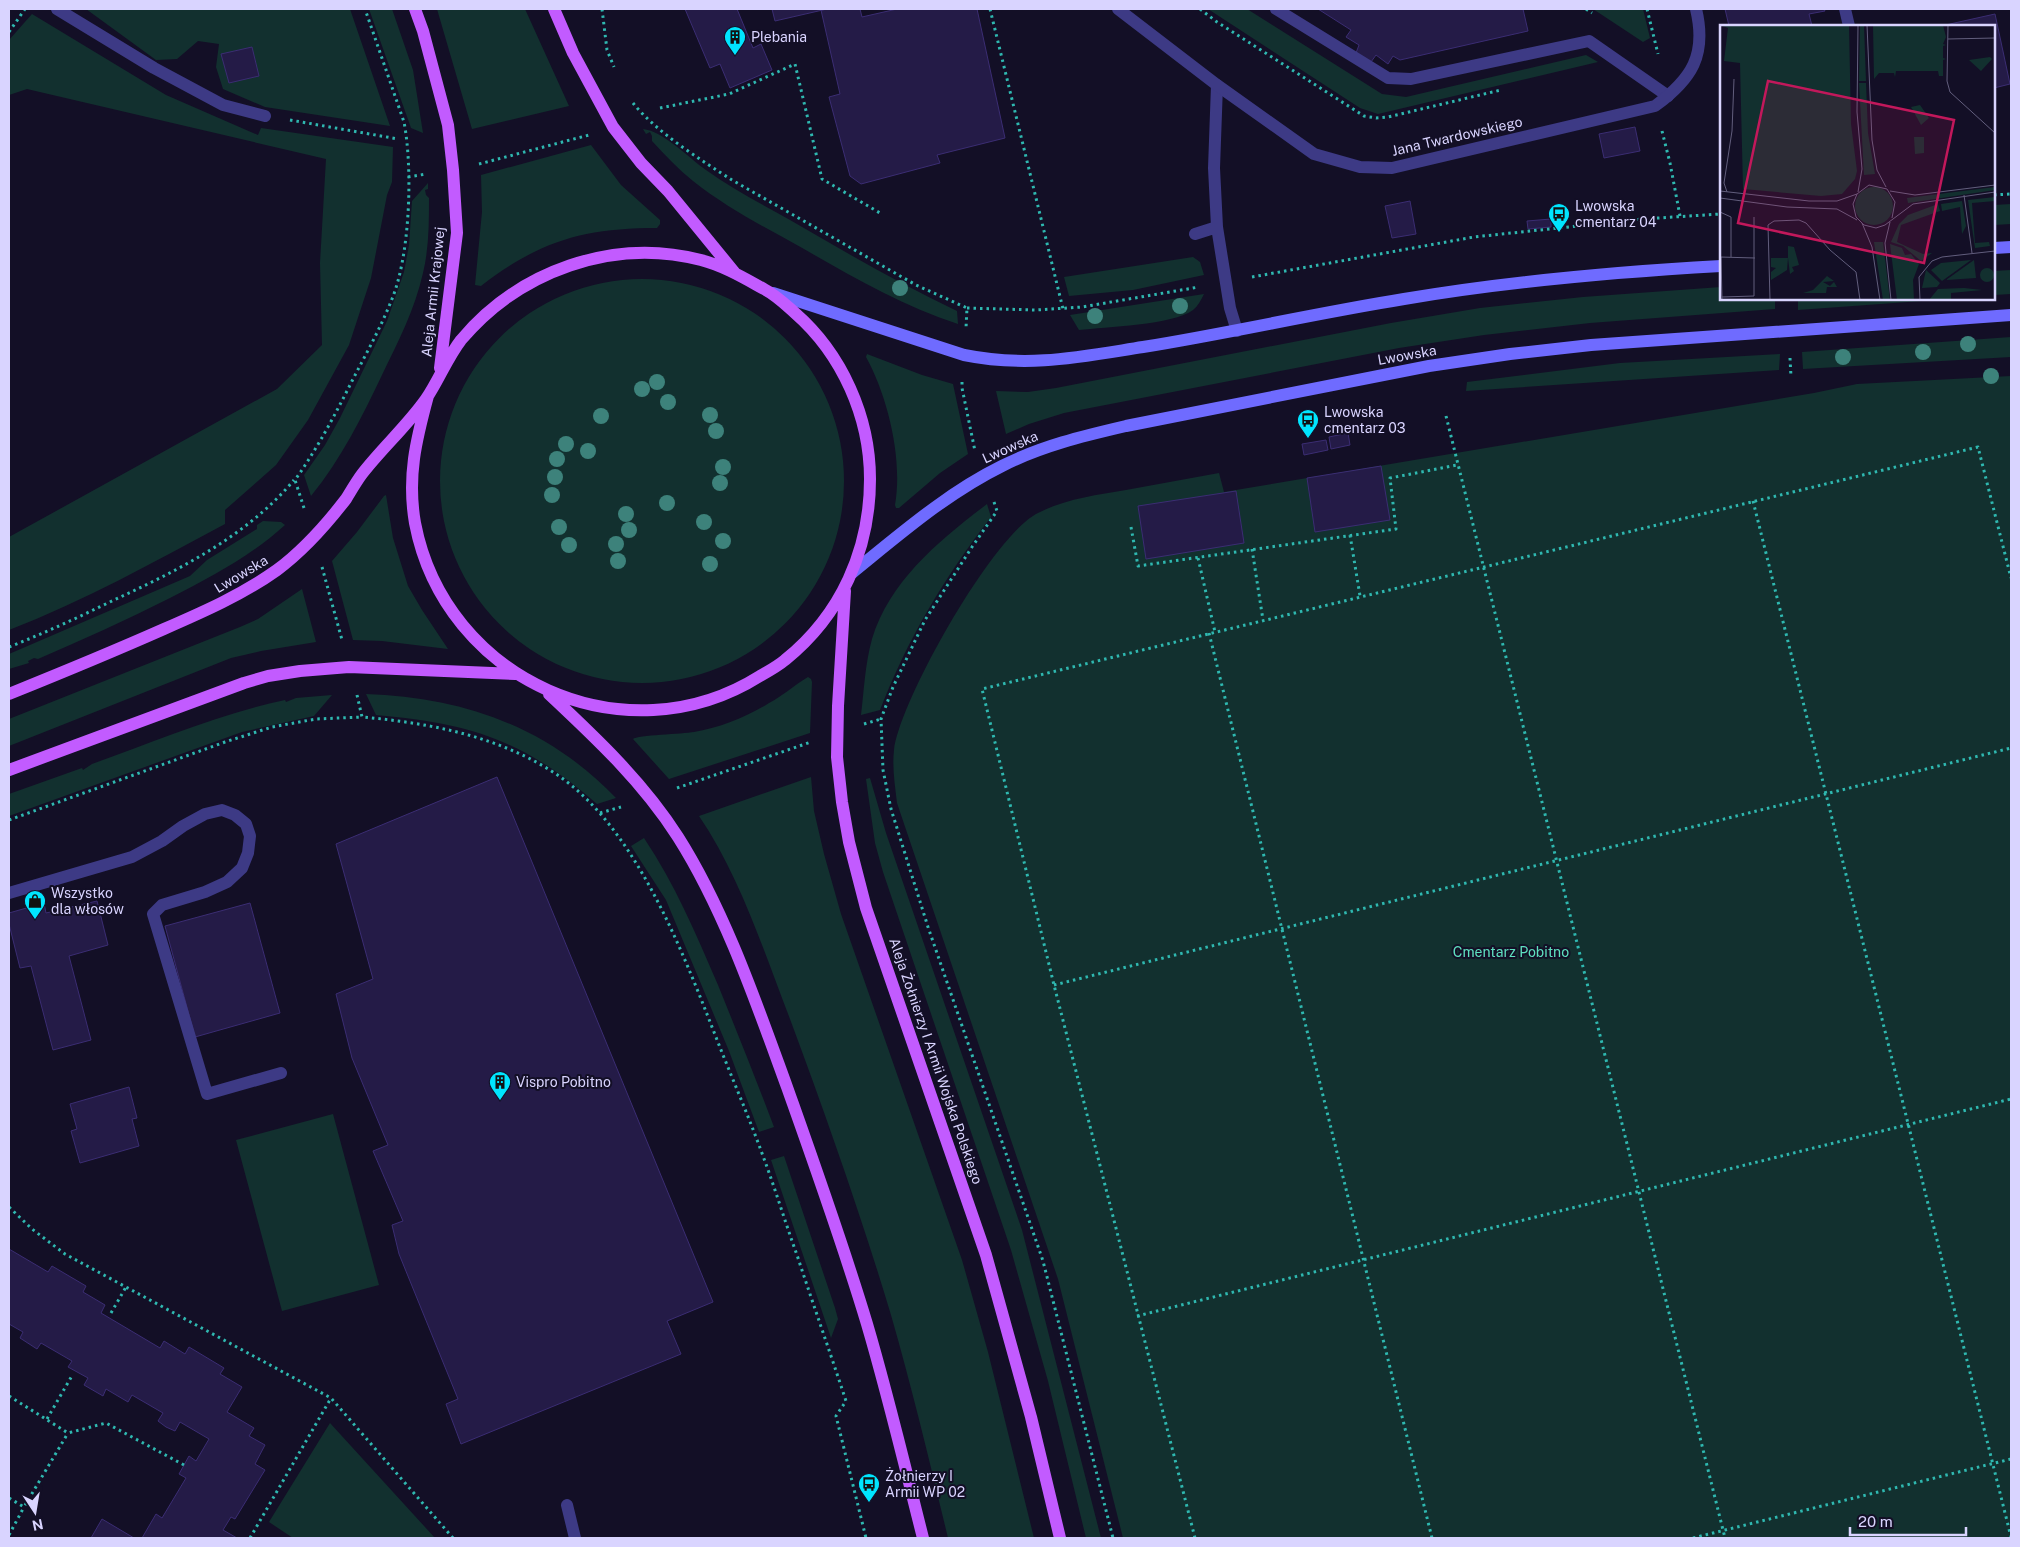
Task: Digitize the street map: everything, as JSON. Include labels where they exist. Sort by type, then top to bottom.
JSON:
[{"type":"main road","name":"Aleja Armii Krajowej","points":[[415,9],[423,31],[448,125],[453,170],[457,233],[440,373]]},
{"type":"main road","points":[[554,9],[573,53],[613,127],[641,163],[668,191],[735,273]]},
{"type":"main road","points":[[1995,248],[2011,246]]},
{"type":"main road","points":[[773,293],[810,326],[840,367],[862,418],[870,458],[870,506],[864,540],[840,599],[817,629],[784,662],[740,689],[701,703],[663,710],[622,710],[586,704],[546,690],[515,674],[485,650],[452,612],[431,574],[416,525],[411,488],[415,443],[428,396],[458,343],[486,313],[531,281],[574,262],[620,254],[658,253],[701,260],[735,273],[773,293],[964,355],[1004,362],[1060,360],[1237,331],[1483,286],[1597,274],[1720,266]]},
{"type":"main road","name":"Lwowska","points":[[852,573],[903,531],[1003,465],[1042,449],[1079,437],[1126,426],[1429,366],[1510,354],[1650,340],[2011,315]]},
{"type":"main road","name":"Lwowska","points":[[9,694],[205,611],[247,590],[278,569],[314,538],[360,477],[428,396]]},
{"type":"main road","name":"Aleja Żołnierzy I Armii Wojska Polskiego","points":[[845,587],[837,757],[849,842],[866,908],[986,1255],[1024,1390],[1060,1538]]},
{"type":"main road","points":[[9,770],[220,691],[268,676],[349,667],[515,674]]},
{"type":"main road","points":[[546,690],[628,771],[650,797],[676,834],[706,887],[722,921],[769,1038],[815,1167],[867,1324],[887,1394],[923,1538]]},
{"type":"street","points":[[56,9],[154,68],[223,105],[265,116]]},
{"type":"street","name":"Jana Twardowskiego","points":[[1118,9],[1217,85],[1314,154],[1360,166],[1392,168],[1655,106],[1688,77],[1699,51],[1699,21],[1696,9]]},
{"type":"street","points":[[1276,9],[1388,78],[1411,78],[1589,41],[1668,96]]},
{"type":"street","points":[[1846,9],[1850,25]]},
{"type":"street","points":[[1217,85],[1214,168],[1217,227],[1230,308],[1237,331]]},
{"type":"street","points":[[1195,234],[1217,227]]},
{"type":"street","points":[[9,893],[132,857],[205,814],[222,810],[235,815],[246,824],[250,836],[248,853],[242,868],[227,882],[205,892],[162,905],[153,914],[207,1094],[281,1073]]},
{"type":"street","points":[[567,1505],[575,1538]]},
{"type":"path","points":[[9,32],[25,9]]},
{"type":"path","points":[[990,9],[1063,309]]},
{"type":"path","points":[[660,108],[730,94],[795,64],[822,178],[880,213]]},
{"type":"path","points":[[265,116],[398,139]]},
{"type":"path","points":[[408,177],[453,170],[574,140],[644,116]]},
{"type":"path","points":[[1670,163],[1680,216]]},
{"type":"path","points":[[1995,195],[2011,194]]},
{"type":"path","points":[[1251,277],[1474,237],[1680,216],[1720,214]]},
{"type":"path","points":[[967,308],[1063,309],[1206,286]]},
{"type":"path","points":[[1789,352],[1791,377]]},
{"type":"path","points":[[1446,416],[1725,1538]]},
{"type":"path","points":[[1195,1538],[1137,1316],[982,689],[1978,447],[2011,578]]},
{"type":"path","points":[[1131,527],[1138,566],[1396,529],[1390,478],[1457,465]]},
{"type":"path","points":[[9,647],[45,633],[154,582],[201,556],[240,531],[263,513],[295,480]]},
{"type":"path","points":[[1753,501],[2011,1537]]},
{"type":"path","points":[[1350,535],[1360,596]]},
{"type":"path","points":[[1252,550],[1263,620]]},
{"type":"path","points":[[1198,558],[1215,632]]},
{"type":"path","points":[[1209,633],[1432,1538]]},
{"type":"path","points":[[9,820],[225,742],[272,727],[316,719],[362,717]]},
{"type":"path","points":[[866,1538],[836,1416],[846,1401],[764,1157],[684,956],[661,908],[631,856],[600,814],[881,719],[883,770],[891,810],[928,927],[1043,1261],[1113,1538]]},
{"type":"path","points":[[1054,985],[2011,748]]},
{"type":"path","points":[[1137,1316],[2011,1099]]},
{"type":"path","points":[[9,1207],[32,1229],[65,1254],[331,1398],[453,1538]]},
{"type":"path","points":[[111,1314],[126,1287]]},
{"type":"path","points":[[47,1419],[73,1374]]},
{"type":"path","points":[[9,1396],[68,1433]]},
{"type":"path","points":[[250,1538],[331,1398]]},
{"type":"path","points":[[9,1535],[68,1433],[106,1423],[184,1465]]},
{"type":"path","points":[[1693,1538],[2011,1460]]},
{"type":"path","points":[[9,1498],[24,1507]]},
{"type":"green space","points":[[86,9],[350,9],[390,126],[265,107],[223,89],[216,67],[219,44],[198,41],[177,59],[156,60]]},
{"type":"green space","points":[[369,9],[392,9],[413,70],[423,133],[411,128]]},
{"type":"green space","points":[[437,9],[525,9],[569,106],[472,129]]},
{"type":"green space","points":[[1208,9],[1247,9],[1382,94],[1406,97],[1586,55],[1598,62],[1378,114],[1360,108]]},
{"type":"green space","points":[[1593,9],[1643,9],[1650,38],[1643,42]]},
{"type":"green space","points":[[32,14],[166,95],[258,135],[261,128],[393,147],[392,182],[387,195],[371,278],[349,345],[308,420],[276,465],[225,510],[225,524],[92,594],[9,630],[9,537],[277,389],[322,345],[320,263],[326,159],[27,89],[9,95],[9,40]]},
{"type":"green space","points":[[643,129],[651,131],[667,140],[726,184],[873,267],[957,311],[958,324],[918,309],[879,291],[733,209],[682,172],[652,141],[650,132],[646,134]]},
{"type":"green space","points":[[591,145],[621,185],[660,220],[657,228],[607,231],[563,240],[523,258],[481,286],[475,285],[482,212],[481,175]]},
{"type":"green space","points":[[428,183],[428,189],[425,190],[429,198],[426,254],[420,286],[411,312],[359,422],[332,467],[311,496],[304,475],[325,445],[340,418],[387,321],[404,272],[409,245],[412,201]]},
{"type":"green space","points":[[2011,204],[2011,224],[1995,225],[1995,205]]},
{"type":"green space","points":[[1193,257],[1200,262],[1204,275],[1133,290],[1069,296],[1064,277]]},
{"type":"green space","points":[[2011,270],[2011,294],[1995,295],[1995,271]]},
{"type":"green space","points":[[642,279],[681,283],[701,287],[719,294],[754,313],[785,338],[810,369],[829,404],[836,422],[840,442],[844,481],[840,520],[836,540],[829,558],[810,593],[785,624],[754,649],[719,668],[701,675],[681,679],[642,683],[603,679],[583,675],[565,668],[530,649],[499,624],[474,593],[455,558],[448,540],[444,520],[440,481],[444,442],[448,422],[455,404],[474,369],[499,338],[530,313],[565,294],[583,287],[603,283]]},
{"type":"green space","points":[[1720,287],[1720,300],[1775,300],[1775,309],[1590,323],[1484,335],[1399,348],[1064,413],[1029,424],[1006,434],[996,391],[1028,392],[1056,388],[1391,323],[1480,308],[1583,297]]},
{"type":"green space","points":[[1204,294],[1193,310],[1183,315],[1155,322],[1079,330],[1070,315]]},
{"type":"green space","points":[[1798,300],[1935,300],[1798,310]]},
{"type":"green space","points":[[2011,337],[2011,357],[1803,369],[1802,352]]},
{"type":"green space","points":[[867,354],[922,375],[953,384],[968,454],[940,473],[899,508],[896,508],[895,505],[897,468],[892,429],[881,391],[866,357]]},
{"type":"green space","points":[[1780,354],[1779,370],[1466,391],[1467,382],[1620,363]]},
{"type":"green space","name":"Cmentarz Pobitno","points":[[2011,376],[2011,1538],[1123,1538],[1058,1279],[897,803],[893,757],[900,726],[930,659],[951,621],[997,552],[1019,527],[1038,513],[1059,504],[1092,496],[1219,473],[1224,492],[1814,393],[1857,384]]},
{"type":"green space","points":[[386,495],[393,538],[408,586],[448,649],[382,641],[353,640],[332,561]]},
{"type":"green space","points":[[987,504],[991,517],[928,609],[903,658],[880,710],[861,715],[866,667],[872,639],[880,618],[891,598],[904,580],[935,547]]},
{"type":"green space","points":[[263,521],[281,522],[285,525],[258,547],[185,590],[71,645],[38,659],[34,658],[28,661],[29,663],[9,669],[9,654],[190,576],[207,560],[257,529],[257,525]]},
{"type":"green space","points":[[302,589],[316,642],[231,658],[9,746],[9,719],[240,627],[258,619]]},
{"type":"green space","points":[[808,677],[812,682],[810,733],[669,779],[633,739],[643,736],[694,732],[723,725],[760,708]]},
{"type":"green space","points":[[366,694],[402,696],[436,702],[502,720],[562,752],[590,773],[616,798],[597,804],[571,782],[520,750],[469,730],[440,723],[376,715]]},
{"type":"green space","points":[[332,695],[314,716],[242,732],[9,816],[9,794],[82,768],[83,770],[92,764],[236,713],[285,700],[286,702],[296,698]]},
{"type":"green space","points":[[811,777],[814,811],[841,914],[962,1260],[988,1352],[1034,1538],[948,1538],[914,1398],[891,1315],[843,1166],[761,941],[727,864],[699,816]]},
{"type":"green space","points":[[870,778],[886,833],[1022,1230],[1101,1538],[1086,1538],[1048,1381],[1011,1250],[883,872],[875,843],[866,779]]},
{"type":"green space","points":[[644,838],[666,873],[693,928],[718,985],[774,1127],[759,1132],[729,1051],[666,900],[631,846]]},
{"type":"green space","points":[[333,1114],[379,1285],[282,1311],[236,1140]]},
{"type":"green space","points":[[784,1156],[838,1319],[831,1338],[771,1160]]},
{"type":"green space","points":[[330,1423],[435,1538],[293,1538],[269,1522]]},
{"type":"building","name":"Plebania","points":[[685,9],[737,9],[753,48],[761,44],[772,70],[730,88],[720,64],[710,68]]},
{"type":"building","points":[[772,9],[827,9],[775,21]]},
{"type":"building","points":[[860,9],[862,17],[897,9],[977,9],[1005,138],[937,155],[940,163],[861,184],[850,176],[829,97],[840,94],[821,10]]},
{"type":"building","points":[[1318,9],[1523,9],[1528,31],[1400,60],[1393,56],[1388,64],[1376,55],[1371,62],[1356,53],[1359,45],[1346,37],[1351,30]]},
{"type":"building","points":[[1725,9],[1824,9],[1825,11],[1809,14],[1812,25],[1729,25]]},
{"type":"building","points":[[1995,14],[2010,84],[1995,88],[1995,25],[1946,25]]},
{"type":"building","points":[[252,47],[259,76],[229,83],[221,54]]},
{"type":"building","points":[[1635,127],[1640,151],[1604,158],[1599,134]]},
{"type":"building","points":[[1410,201],[1416,234],[1392,238],[1385,206]]},
{"type":"building","points":[[1551,219],[1551,227],[1528,229],[1527,221]]},
{"type":"building","points":[[1348,433],[1350,445],[1331,449],[1329,437]]},
{"type":"building","points":[[1326,440],[1328,450],[1304,455],[1302,444]]},
{"type":"building","points":[[1381,466],[1390,520],[1315,532],[1307,478]]},
{"type":"building","points":[[1236,491],[1244,543],[1146,559],[1138,506]]},
{"type":"building","name":"Vispro Pobitno","points":[[497,777],[713,1302],[667,1321],[681,1354],[461,1444],[446,1404],[458,1399],[399,1254],[392,1225],[403,1221],[373,1151],[388,1145],[352,1058],[336,994],[373,979],[336,844]]},
{"type":"building","points":[[97,901],[108,945],[69,956],[91,1040],[53,1050],[31,966],[20,968],[9,924],[9,913],[44,903],[46,913]]},
{"type":"building","points":[[250,903],[280,1013],[195,1037],[165,926]]},
{"type":"building","points":[[129,1087],[137,1118],[132,1119],[139,1146],[80,1163],[71,1131],[77,1129],[70,1104]]},
{"type":"building","points":[[9,1249],[48,1272],[52,1266],[86,1286],[83,1292],[105,1305],[101,1313],[160,1348],[164,1341],[185,1354],[189,1347],[224,1368],[220,1374],[242,1387],[227,1412],[254,1428],[249,1436],[265,1445],[255,1464],[265,1470],[235,1519],[231,1517],[223,1530],[237,1538],[142,1538],[156,1514],[162,1518],[186,1478],[179,1474],[189,1456],[196,1461],[209,1439],[180,1422],[175,1431],[166,1427],[158,1421],[163,1413],[132,1395],[128,1402],[106,1389],[103,1396],[84,1385],[88,1378],[68,1367],[72,1361],[41,1343],[37,1349],[20,1338],[23,1332],[9,1324]]},
{"type":"building","points":[[102,1519],[134,1538],[91,1538]]},
{"type":"place","name":"Plebania","points":[[735,56]]},
{"type":"place","name":"Lwowska cmentarz 04","points":[[1559,233]]},
{"type":"place","name":"Lwowska cmentarz 03","points":[[1308,439]]},
{"type":"place","name":"Wszystko dla włosów","points":[[35,920]]},
{"type":"place","name":"Vispro Pobitno","points":[[500,1101]]},
{"type":"place","name":"Żołnierzy I Armii WP 02","points":[[869,1503]]}]
